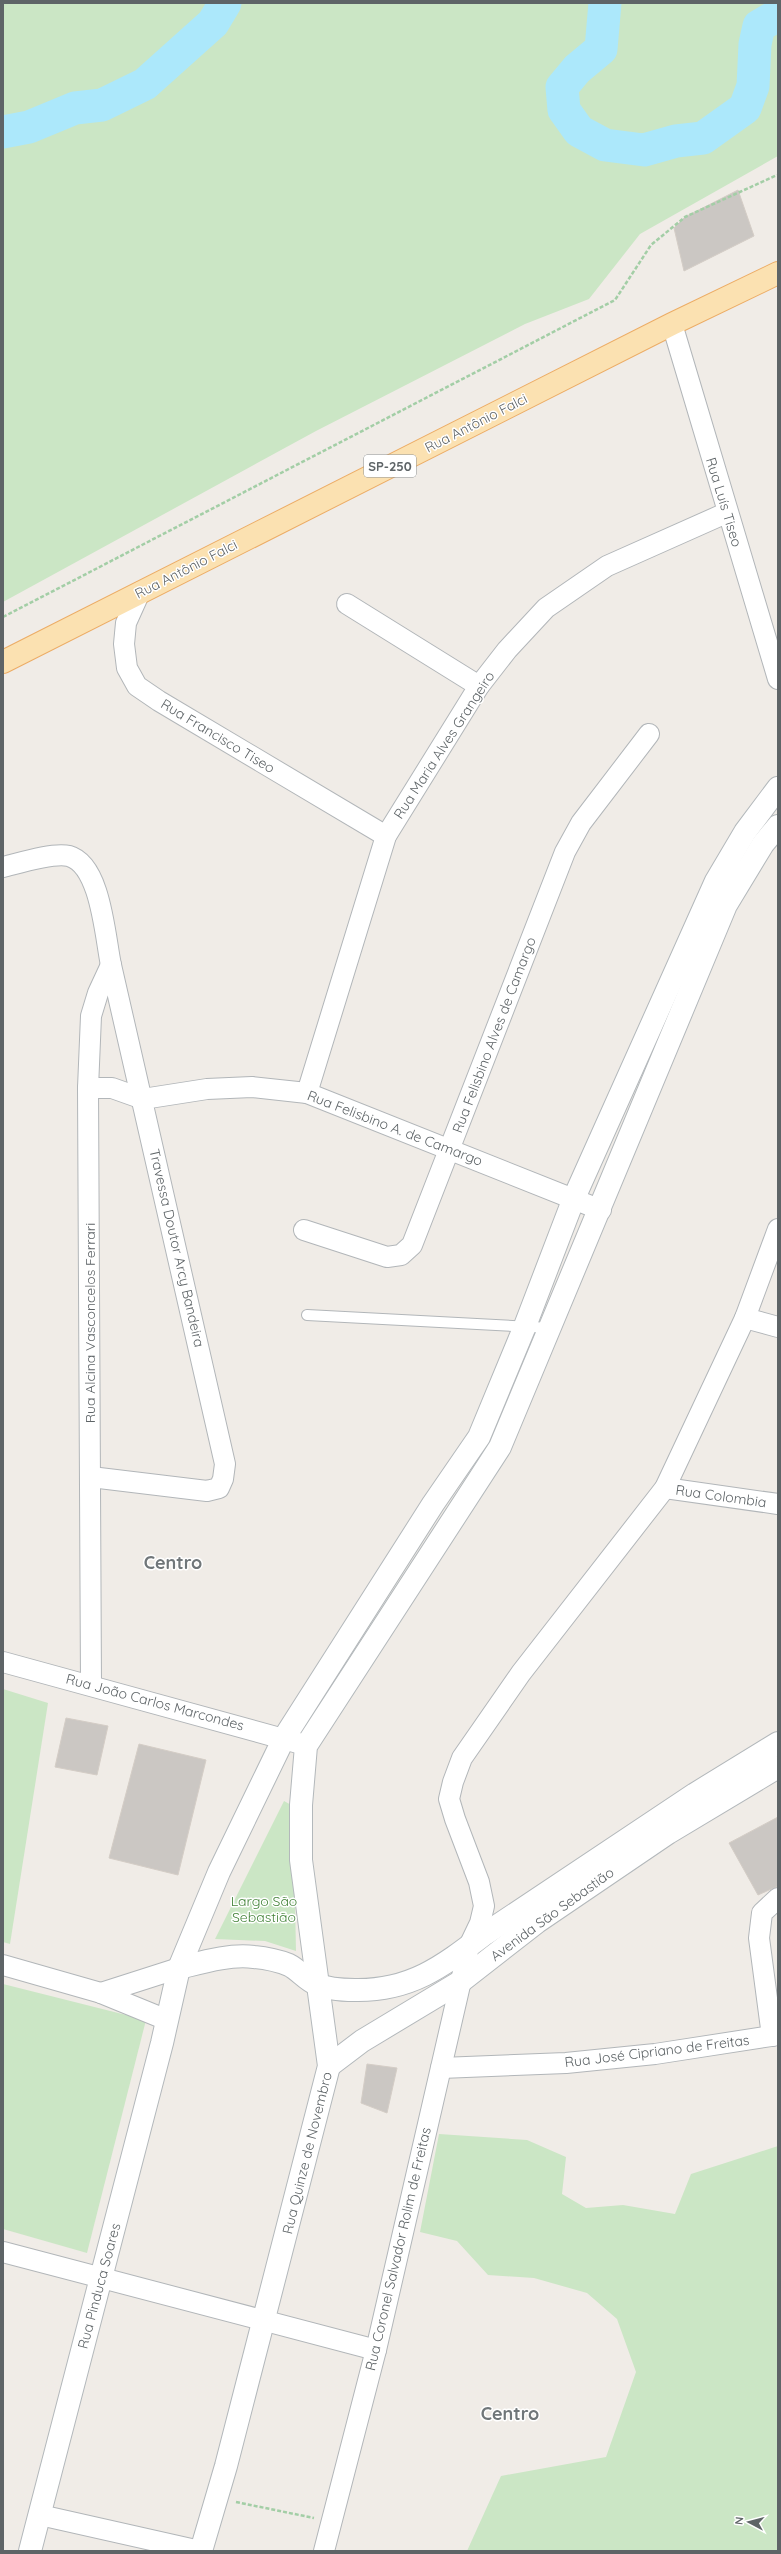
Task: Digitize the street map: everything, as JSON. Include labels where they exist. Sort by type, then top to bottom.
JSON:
[{"type":"main road","name":"Rua Antônio Falci","points":[[3,662],[672,324],[778,273]]},
{"type":"main road","name":"Rua Pinduca Soares","points":[[30,2551],[168,2020],[179,1968],[219,1872],[284,1738],[433,1504],[478,1437],[525,1326],[574,1198],[716,881],[745,832],[778,788]]},
{"type":"main road","points":[[306,1746],[500,1447],[601,1210],[726,905],[763,844],[778,826]]},
{"type":"main road","points":[[478,1437],[500,1447]]},
{"type":"main road","name":"Avenida São Sebastião","points":[[317,1985],[345,1990],[372,1990],[396,1987],[424,1976],[695,1794],[778,1743]]},
{"type":"main road","name":"Rua Quinze de Novembro","points":[[201,2551],[217,2498],[329,2066],[301,1860],[301,1805],[306,1746]]},
{"type":"main road","name":"Avenida São Sebastião","points":[[329,2066],[362,2041],[460,1982],[537,1922],[655,1842],[736,1790],[778,1767]]},
{"type":"main road","points":[[179,1968],[222,1958],[254,1957],[289,1965],[317,1985]]},
{"type":"street","name":"Rua Luís Tiseo","points":[[672,324],[726,513],[778,680]]},
{"type":"street","name":"Rua Maria Alves Grangeiro","points":[[307,1093],[386,836],[479,686],[507,650],[546,608],[607,566],[726,513]]},
{"type":"street","name":"Rua Francisco Tiseo","points":[[140,592],[126,622],[124,644],[127,668],[137,686],[159,702],[386,836]]},
{"type":"street","points":[[347,604],[479,686]]},
{"type":"street","name":"Rua Felisbino Alves de Camargo","points":[[304,1230],[387,1257],[401,1255],[412,1245],[565,852],[581,823],[649,734]]},
{"type":"street","name":"Travessa Doutor Arcy Bandeira","points":[[3,867],[68,856],[81,861],[95,882],[110,965],[143,1099],[225,1464],[223,1480],[219,1488],[207,1491],[91,1477]]},
{"type":"street","name":"Rua Alcina Vasconcelos Ferrari","points":[[91,1685],[88,1088],[91,1016],[98,993],[110,965]]},
{"type":"street","name":"Rua Felisbino A. de Camargo","points":[[143,1099],[207,1090],[252,1087],[307,1093],[450,1148],[601,1210]]},
{"type":"street","points":[[88,1088],[112,1088],[143,1099]]},
{"type":"street","name":"Rua Coronel Salvador Rolim de Freitas","points":[[324,2551],[330,2521],[376,2350],[460,1982],[469,1946],[480,1923],[484,1906],[479,1882],[449,1799],[453,1782],[462,1758],[521,1673],[665,1488],[745,1318],[778,1229]]},
{"type":"street","points":[[745,1318],[778,1327]]},
{"type":"street","name":"Rua Colombia","points":[[665,1488],[778,1504]]},
{"type":"street","name":"Rua João Carlos Marcondes","points":[[3,1662],[284,1738],[306,1746]]},
{"type":"street","points":[[775,2036],[760,1938],[762,1913],[778,1898]]},
{"type":"street","points":[[3,1965],[101,1992],[168,2020]]},
{"type":"street","points":[[101,1992],[179,1968]]},
{"type":"street","name":"Rua José Cipriano de Freitas","points":[[441,2068],[566,2063],[655,2054],[775,2036]]},
{"type":"street","points":[[3,2252],[101,2279],[376,2350]]},
{"type":"street","points":[[40,2515],[201,2551]]},
{"type":"lane","points":[[307,1315],[551,1328]]},
{"type":"path","points":[[3,617],[615,300],[651,245],[685,217],[777,174]]},
{"type":"path","points":[[217,2498],[330,2521]]},
{"type":"green space","points":[[3,3],[778,3],[778,156],[640,234],[589,299],[525,324],[316,431],[3,602]]},
{"type":"green space","points":[[3,1689],[48,1703],[10,1944],[3,1942]]},
{"type":"green space","name":"Largo São Sebastião","points":[[284,1801],[293,1806],[296,1951],[265,1941],[215,1939]]},
{"type":"green space","points":[[3,1984],[146,2020],[87,2253],[3,2229]]},
{"type":"green space","points":[[439,2134],[527,2140],[566,2157],[562,2194],[586,2208],[623,2205],[675,2214],[691,2174],[778,2146],[778,2551],[467,2551],[501,2476],[606,2457],[636,2372],[617,2319],[587,2293],[534,2278],[488,2275],[457,2241],[420,2232]]},
{"type":"building","points":[[738,190],[754,236],[684,271],[674,228],[685,217]]},
{"type":"building","points":[[66,1718],[108,1726],[97,1775],[55,1767]]},
{"type":"building","points":[[139,1744],[206,1760],[178,1875],[109,1858]]},
{"type":"building","points":[[778,1817],[778,1886],[758,1895],[729,1843]]},
{"type":"building","points":[[367,2064],[397,2068],[387,2113],[361,2103]]},
{"type":"waterway","points":[[3,132],[29,127],[75,108],[102,105],[145,84],[213,23],[225,3]]},
{"type":"waterway","points":[[605,3],[601,49],[577,69],[562,87],[564,110],[579,131],[605,145],[644,150],[676,141],[703,138],[745,108],[753,86],[755,44],[759,26],[778,15]]},
{"type":"district","name":"Centro","points":[[173,1563]]},
{"type":"district","name":"Centro","points":[[510,2414]]}]
